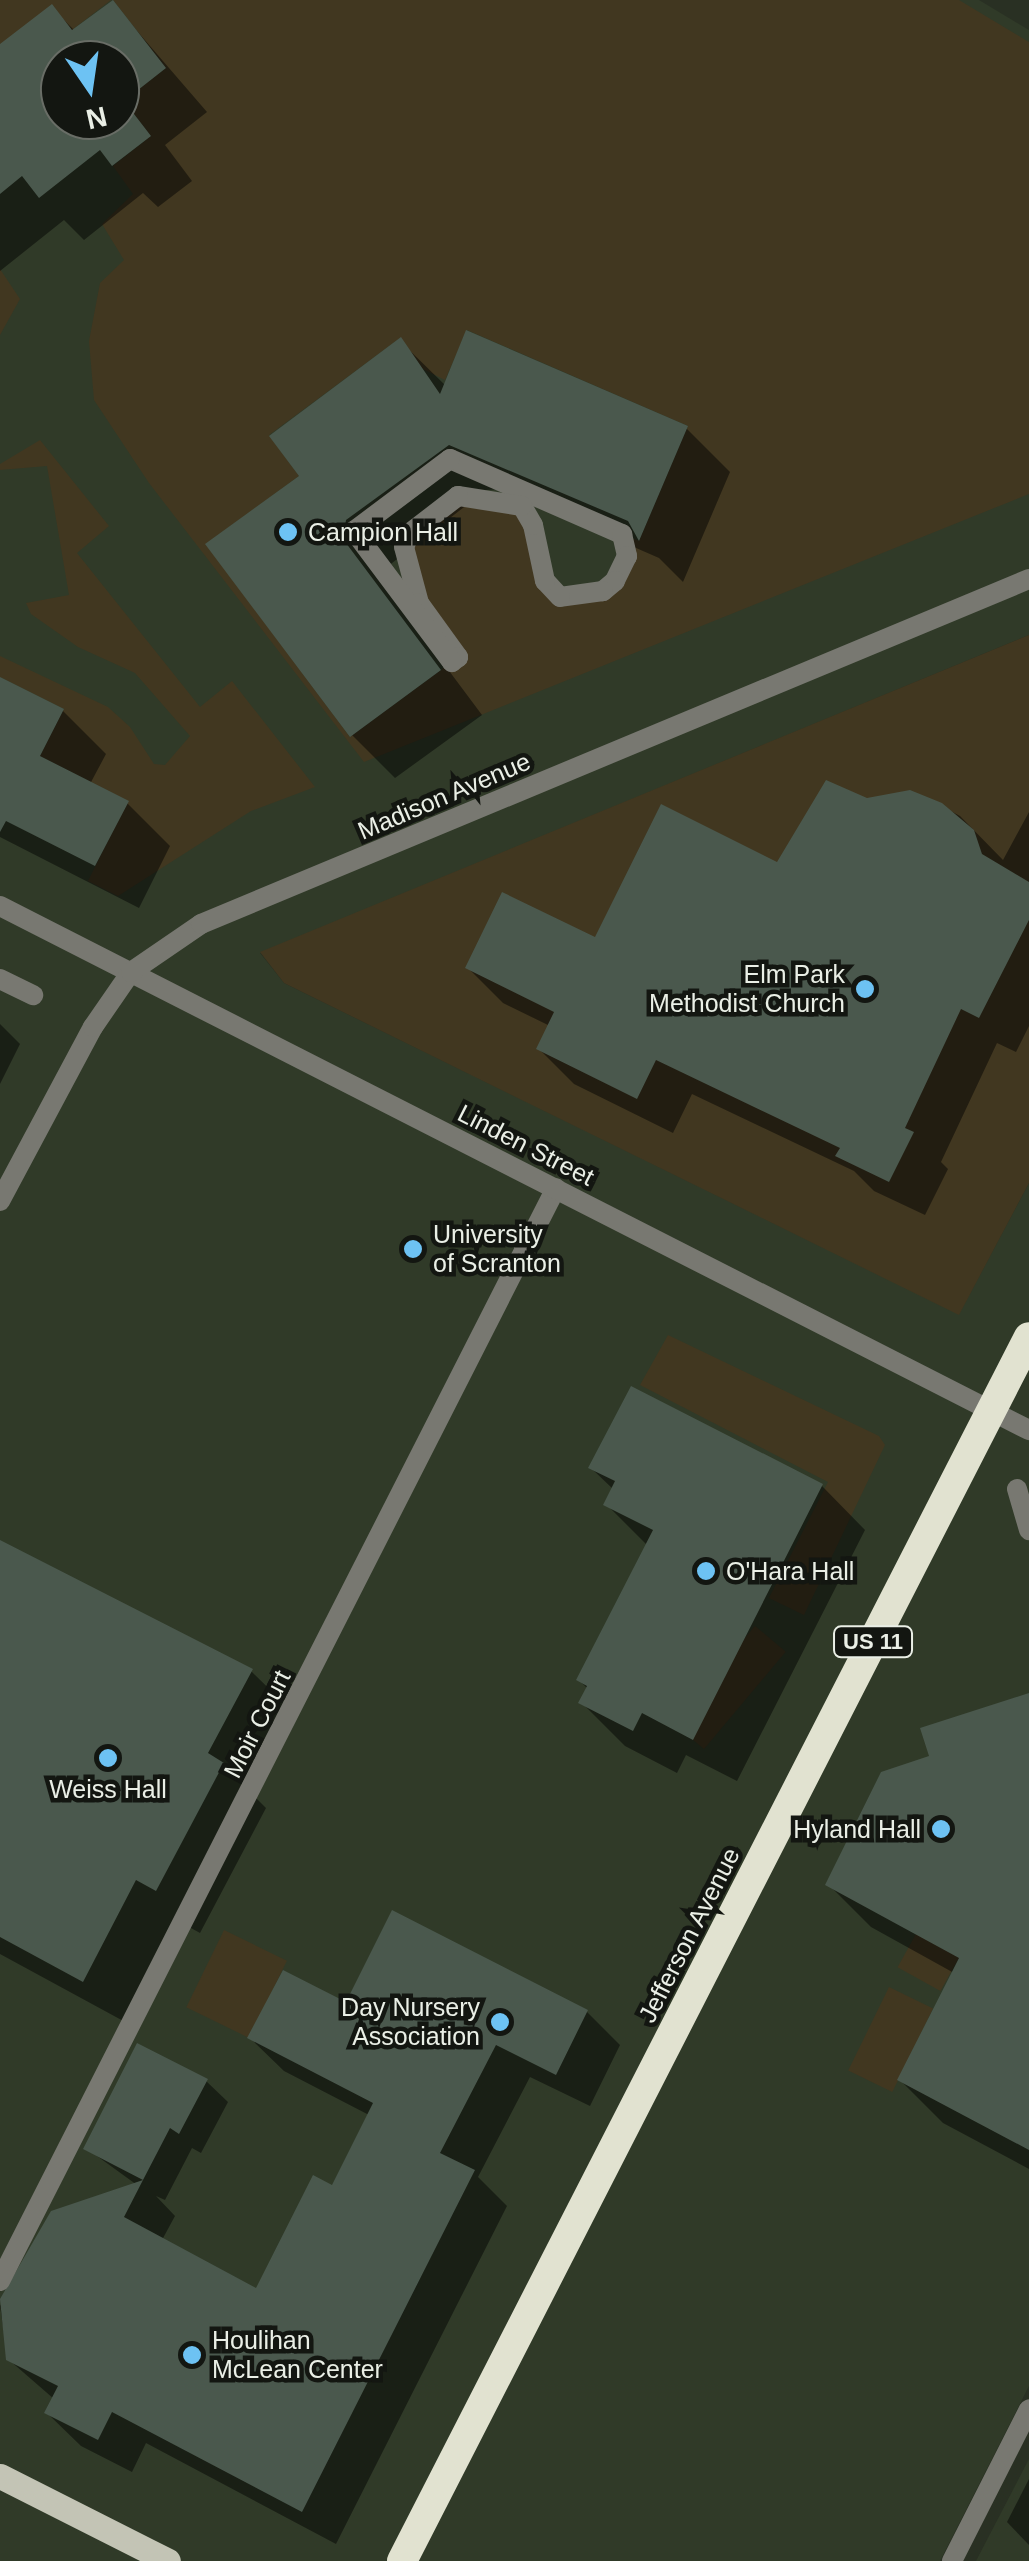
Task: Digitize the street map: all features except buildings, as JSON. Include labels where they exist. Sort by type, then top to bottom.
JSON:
[{"type":"highway","name":"Jefferson Avenue","points":[[402,2561],[1029,1337]]},
{"type":"main road","points":[[0,2476],[168,2561]]},
{"type":"street","points":[[450,459],[622,534],[627,556],[615,581],[603,591],[560,598],[545,580],[533,525],[522,506],[458,496],[434,511],[410,533],[406,565],[419,603],[458,657],[452,662],[354,531],[450,459]]},
{"type":"street","name":"Madison Avenue","points":[[0,1201],[93,1027],[131,972],[201,924],[1029,580]]},
{"type":"street","name":"Linden Street","points":[[0,906],[1029,1430]]},
{"type":"street","points":[[0,979],[33,996]]},
{"type":"street","name":"Moir Court","points":[[0,2282],[556,1188]]},
{"type":"street","points":[[1017,1489],[1029,1530]]},
{"type":"street","points":[[952,2561],[1029,2408]]},
{"type":"shaded area","name":"University of Scranton","points":[[0,0],[979,0],[1029,30],[1029,635],[260,953],[284,983],[959,1314],[1029,1183],[1029,2386],[940,2561],[0,2561]]},
{"type":"shaded area","points":[[0,0],[111,0],[72,30],[0,44]]},
{"type":"shaded area","points":[[113,0],[959,0],[1029,42],[1029,494],[364,762],[149,483],[94,400],[89,341],[100,283],[124,260],[102,224],[133,194],[113,166],[151,136],[140,122],[140,88],[166,68]],"holes":[[[467,330],[688,426],[639,541],[622,534],[615,581],[551,591],[522,506],[458,496],[404,547],[419,603],[452,662],[350,737],[206,544],[299,476],[269,435],[400,338],[423,369],[445,380]]]},
{"type":"shaded area","points":[[0,269],[20,299],[0,335]]},
{"type":"shaded area","points":[[40,440],[109,526],[77,553],[200,707],[232,681],[315,787],[251,811],[118,896],[88,881],[128,801],[40,756],[64,709],[0,677],[0,656],[108,707],[130,727],[154,764],[165,765],[190,736],[135,673],[78,647],[31,614],[26,603],[69,595],[47,466],[0,470],[0,464]]},
{"type":"shaded area","points":[[1029,635],[1029,1183],[959,1315],[284,983],[260,952]]},
{"type":"shaded area","points":[[668,1335],[879,1436],[885,1445],[804,1615],[769,1598],[828,1482],[640,1385]]},
{"type":"shaded area","points":[[755,1626],[786,1652],[704,1749],[673,1723]]},
{"type":"shaded area","points":[[224,1930],[287,1961],[249,2038],[186,2007]]},
{"type":"shaded area","points":[[916,1934],[959,1958],[940,1991],[898,1967]]},
{"type":"shaded area","points":[[889,1987],[933,2008],[892,2092],[848,2071]]},
{"type":"shaded area","points":[[1029,2459],[1029,2561],[976,2561]]},
{"type":"place","name":"Campion Hall","points":[[288,532]]},
{"type":"place","name":"Elm Park Methodist Church","points":[[865,989]]},
{"type":"place","name":"University of Scranton","points":[[413,1249]]},
{"type":"place","name":"O'Hara Hall","points":[[706,1571]]},
{"type":"place","name":"Weiss Hall","points":[[108,1758]]},
{"type":"place","name":"Hyland Hall","points":[[941,1829]]},
{"type":"place","name":"Day Nursery Association","points":[[500,2022]]},
{"type":"place","name":"Houlihan McLean Center","points":[[192,2355]]}]
